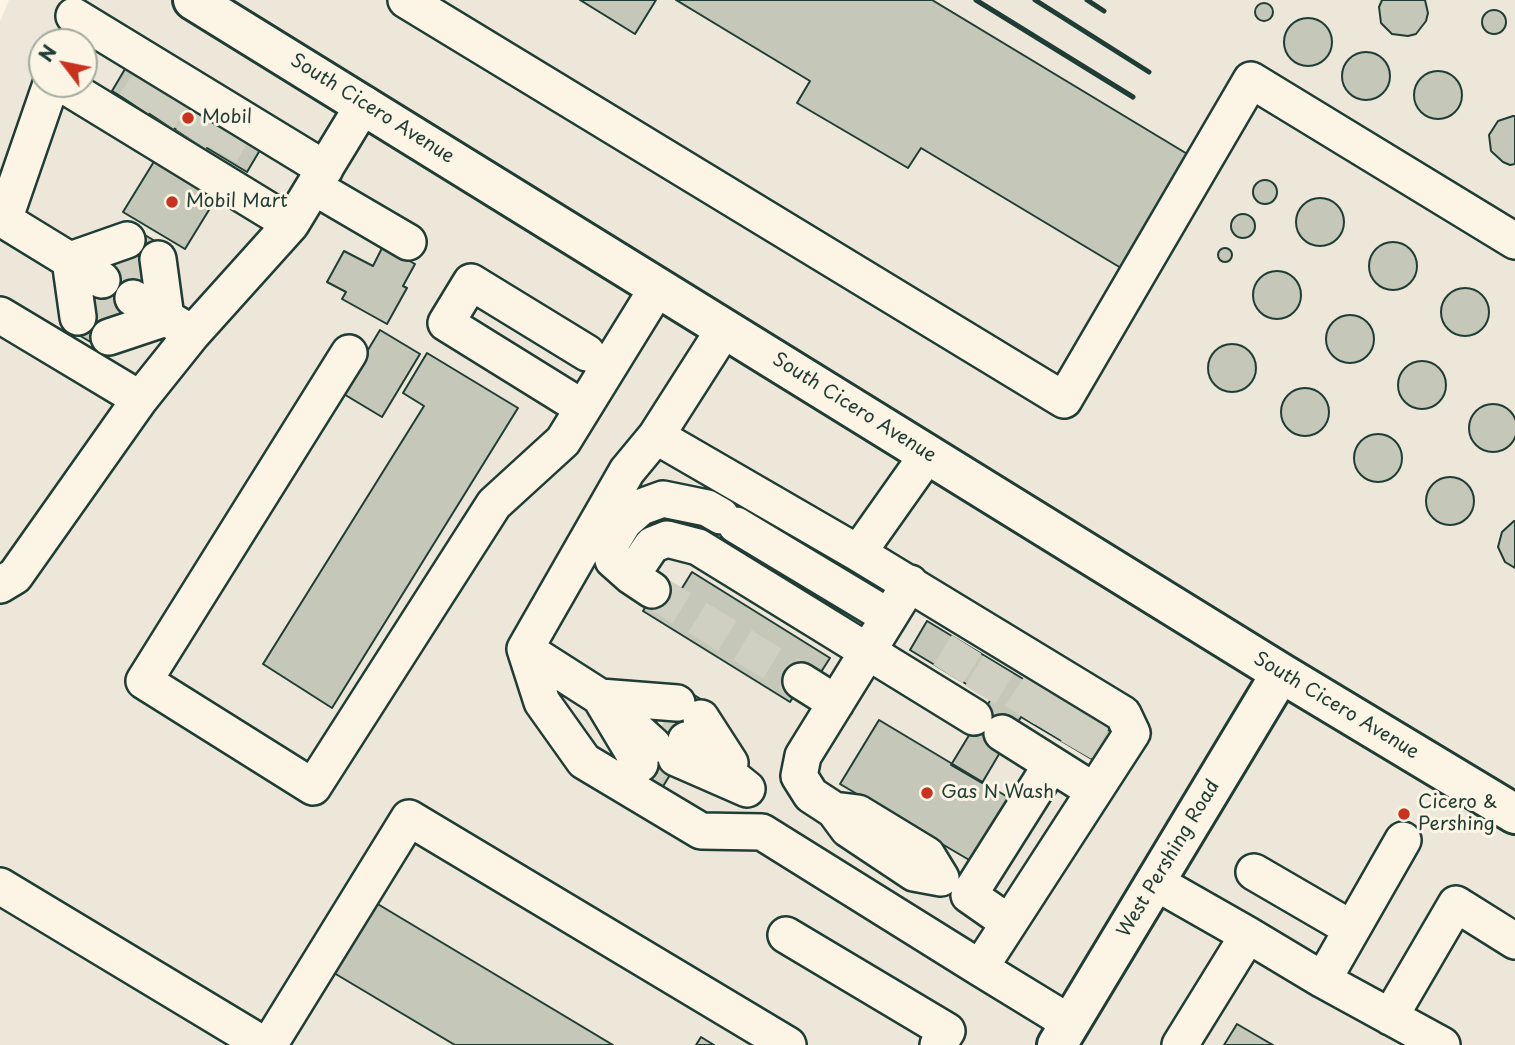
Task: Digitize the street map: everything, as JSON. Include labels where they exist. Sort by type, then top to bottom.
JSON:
[{"type":"main road","name":"South Cicero Avenue","points":[[193,0],[1281,673],[1515,814]]},
{"type":"main road","name":"West Pershing Road","points":[[1064,1034],[1281,673]]},
{"type":"lane","points":[[406,0],[1065,400],[1251,80],[1515,241]]},
{"type":"lane","points":[[73,19],[154,101],[213,136],[319,178],[408,243]]},
{"type":"lane","points":[[98,91],[154,101],[213,136],[291,224]]},
{"type":"lane","points":[[46,98],[2,225],[102,280],[70,261]]},
{"type":"lane","points":[[0,585],[15,576],[140,399],[179,326],[291,224],[364,104]]},
{"type":"lane","points":[[583,408],[446,323],[471,282],[587,354]]},
{"type":"lane","points":[[349,353],[144,681],[313,787],[494,504],[564,441],[658,286]]},
{"type":"lane","points":[[179,326],[133,299],[179,326]]},
{"type":"lane","points":[[0,315],[140,399]]},
{"type":"lane","points":[[726,328],[656,436],[626,471],[525,649],[542,702],[584,761],[701,831],[762,832],[980,968],[1064,1034]]},
{"type":"lane","points":[[656,436],[910,583],[973,635],[1071,694],[1124,714],[1132,733],[980,968]]},
{"type":"lane","points":[[858,552],[929,454]]},
{"type":"lane","points":[[889,617],[707,508],[663,499],[641,507],[624,522],[610,545],[613,560],[641,583],[652,545],[667,539],[698,547],[868,650],[942,684],[1020,735],[1094,791]]},
{"type":"lane","points":[[910,583],[803,756],[799,776],[811,796],[834,810],[848,830],[914,873],[955,887],[1009,923]]},
{"type":"lane","points":[[821,622],[841,588]]},
{"type":"lane","points":[[525,649],[747,789],[762,832]]},
{"type":"lane","points":[[801,681],[836,703]]},
{"type":"lane","points":[[600,697],[747,789]]},
{"type":"lane","points":[[955,887],[1020,735]]},
{"type":"lane","points":[[0,886],[266,1045],[409,818],[788,1045]]},
{"type":"lane","points":[[1323,980],[1404,840]]},
{"type":"lane","points":[[1254,872],[1352,929]]},
{"type":"lane","points":[[1155,882],[1323,980],[1442,1045]]},
{"type":"lane","points":[[1390,1017],[1456,904],[1515,941]]},
{"type":"lane","points":[[786,935],[947,1031],[938,1045]]},
{"type":"lane","points":[[1180,1045],[1248,935]]},
{"type":"shaded area","points":[[9,0],[1515,0],[1515,1045],[0,1045],[0,22]]},
{"type":"building","points":[[580,0],[656,0],[635,34]]},
{"type":"building","points":[[676,0],[932,0],[1189,155],[1121,268],[921,148],[908,168],[797,103],[810,81]]},
{"type":"building","points":[[1382,0],[1425,0],[1428,13],[1426,21],[1416,34],[1392,34],[1381,23],[1379,7]]},
{"type":"building","points":[[1260,3],[1268,3],[1273,12],[1271,19],[1260,21],[1255,16],[1255,8]]},
{"type":"building","points":[[1494,10],[1503,13],[1506,22],[1503,31],[1494,34],[1485,31],[1482,22],[1485,13]]},
{"type":"building","points":[[1308,18],[1317,19],[1325,25],[1331,33],[1331,51],[1325,59],[1317,65],[1308,66],[1299,65],[1291,59],[1285,51],[1284,42],[1285,33],[1291,25],[1299,19]]},
{"type":"building","points":[[1366,52],[1375,53],[1383,59],[1389,67],[1389,85],[1383,93],[1375,99],[1366,100],[1357,99],[1349,93],[1343,85],[1342,76],[1343,67],[1349,59],[1357,53]]},
{"type":"building","name":"Mobil","points":[[128,64],[263,145],[247,172],[112,91]]},
{"type":"building","points":[[1438,71],[1447,72],[1455,78],[1461,86],[1461,104],[1455,112],[1447,118],[1438,119],[1429,118],[1421,112],[1415,104],[1414,95],[1415,86],[1421,78],[1429,72]]},
{"type":"building","points":[[1513,116],[1515,164],[1510,165],[1491,151],[1489,135],[1498,121]]},
{"type":"building","name":"Mobil Mart","points":[[158,155],[220,192],[185,249],[123,212]]},
{"type":"building","points":[[1265,180],[1274,183],[1277,192],[1274,201],[1265,204],[1256,201],[1253,192],[1256,183]]},
{"type":"building","points":[[1320,198],[1329,199],[1337,205],[1343,213],[1343,231],[1337,239],[1329,245],[1320,246],[1311,245],[1303,239],[1297,231],[1296,222],[1297,213],[1303,205],[1311,199]]},
{"type":"building","points":[[1243,214],[1252,217],[1255,226],[1252,235],[1243,238],[1234,235],[1231,226],[1234,217]]},
{"type":"building","points":[[138,231],[167,248],[106,351],[77,334]]},
{"type":"building","points":[[1393,242],[1402,243],[1410,249],[1416,257],[1416,275],[1410,283],[1402,289],[1393,290],[1384,289],[1376,283],[1370,275],[1369,266],[1370,257],[1376,249],[1384,243]]},
{"type":"building","points":[[383,246],[415,264],[403,286],[407,288],[387,324],[342,299],[346,292],[327,282],[344,251],[373,266]]},
{"type":"building","points":[[1222,248],[1228,248],[1232,255],[1228,262],[1222,262],[1218,258],[1218,252]]},
{"type":"building","points":[[1277,271],[1286,272],[1294,278],[1300,286],[1300,304],[1294,312],[1286,318],[1277,319],[1268,318],[1260,312],[1254,304],[1253,295],[1254,286],[1260,278],[1268,272]]},
{"type":"building","points":[[1465,288],[1474,289],[1482,295],[1488,303],[1488,321],[1482,329],[1474,335],[1465,336],[1456,335],[1448,329],[1442,321],[1441,312],[1442,303],[1448,295],[1456,289]]},
{"type":"building","points":[[1350,315],[1359,316],[1367,322],[1373,330],[1373,348],[1367,356],[1359,362],[1350,363],[1341,362],[1333,356],[1327,348],[1326,339],[1327,330],[1333,322],[1341,316]]},
{"type":"building","points":[[380,330],[420,354],[382,417],[342,393]]},
{"type":"building","points":[[1232,344],[1241,345],[1249,351],[1255,359],[1255,377],[1249,385],[1241,391],[1232,392],[1223,391],[1215,385],[1209,377],[1208,368],[1209,359],[1215,351],[1223,345]]},
{"type":"building","points":[[427,353],[518,408],[332,708],[263,664],[424,406],[403,393]]},
{"type":"building","points":[[1422,361],[1431,362],[1439,368],[1445,376],[1445,394],[1439,402],[1431,408],[1422,409],[1413,408],[1405,402],[1399,394],[1398,385],[1399,376],[1405,368],[1413,362]]},
{"type":"building","points":[[1305,388],[1314,389],[1322,395],[1328,403],[1328,421],[1322,429],[1314,435],[1305,436],[1296,435],[1288,429],[1282,421],[1281,412],[1282,403],[1288,395],[1296,389]]},
{"type":"building","points":[[1493,404],[1510,411],[1517,428],[1510,445],[1493,452],[1476,445],[1469,428],[1476,411]]},
{"type":"building","points":[[1378,434],[1387,435],[1395,441],[1401,449],[1401,467],[1395,475],[1387,481],[1378,482],[1369,481],[1361,475],[1355,467],[1354,458],[1355,449],[1361,441],[1369,435]]},
{"type":"building","points":[[1450,477],[1459,478],[1467,484],[1473,492],[1473,510],[1467,518],[1459,524],[1450,525],[1441,524],[1433,518],[1427,510],[1426,501],[1427,492],[1433,484],[1441,478]]},
{"type":"building","points":[[733,500],[747,508],[723,548],[710,540]]},
{"type":"building","points":[[1514,521],[1515,568],[1505,562],[1498,547],[1502,532]]},
{"type":"building","points":[[692,572],[830,658],[821,672],[812,667],[790,702],[643,611],[661,582],[679,593]]},
{"type":"building","name":"Gas N Wash","points":[[927,621],[1118,736],[1100,764],[1021,717],[982,783],[951,765],[991,699],[910,650]]},
{"type":"building","points":[[691,693],[712,706],[659,793],[637,780]]},
{"type":"building","name":"Gas N Wash","points":[[879,720],[1016,802],[976,864],[840,784]]},
{"type":"building","points":[[376,903],[613,1045],[455,1045],[334,973]]},
{"type":"building","points":[[1237,1024],[1273,1045],[1224,1045]]},
{"type":"building","points":[[701,1037],[714,1045],[696,1045]]},
{"type":"tunnel","points":[[134,104],[151,79]]},
{"type":"tunnel","points":[[159,119],[175,95]]},
{"type":"tunnel","points":[[191,139],[208,113]]},
{"type":"tunnel","points":[[221,154],[235,129]]},
{"type":"tunnel","points":[[115,260],[145,280]]},
{"type":"tunnel","points":[[88,300],[119,320]]},
{"type":"tunnel","points":[[652,590],[801,681]]},
{"type":"tunnel","points":[[948,674],[967,644]]},
{"type":"tunnel","points":[[980,695],[999,664]]},
{"type":"tunnel","points":[[1020,715],[1039,686]]},
{"type":"tunnel","points":[[1048,732],[1066,702]]},
{"type":"tunnel","points":[[1076,750],[1094,719]]},
{"type":"tunnel","points":[[662,725],[686,740]]},
{"type":"tunnel","points":[[640,764],[663,779]]},
{"type":"railway","points":[[976,0],[1133,97]]},
{"type":"railway","points":[[1035,0],[1149,72]]},
{"type":"railway","points":[[1087,0],[1104,11]]},
{"type":"place","name":"Mobil","points":[[188,118]]},
{"type":"place","name":"Mobil Mart","points":[[172,202]]},
{"type":"place","name":"Gas N Wash","points":[[927,793]]},
{"type":"place","name":"Cicero & Pershing","points":[[1404,814]]}]
